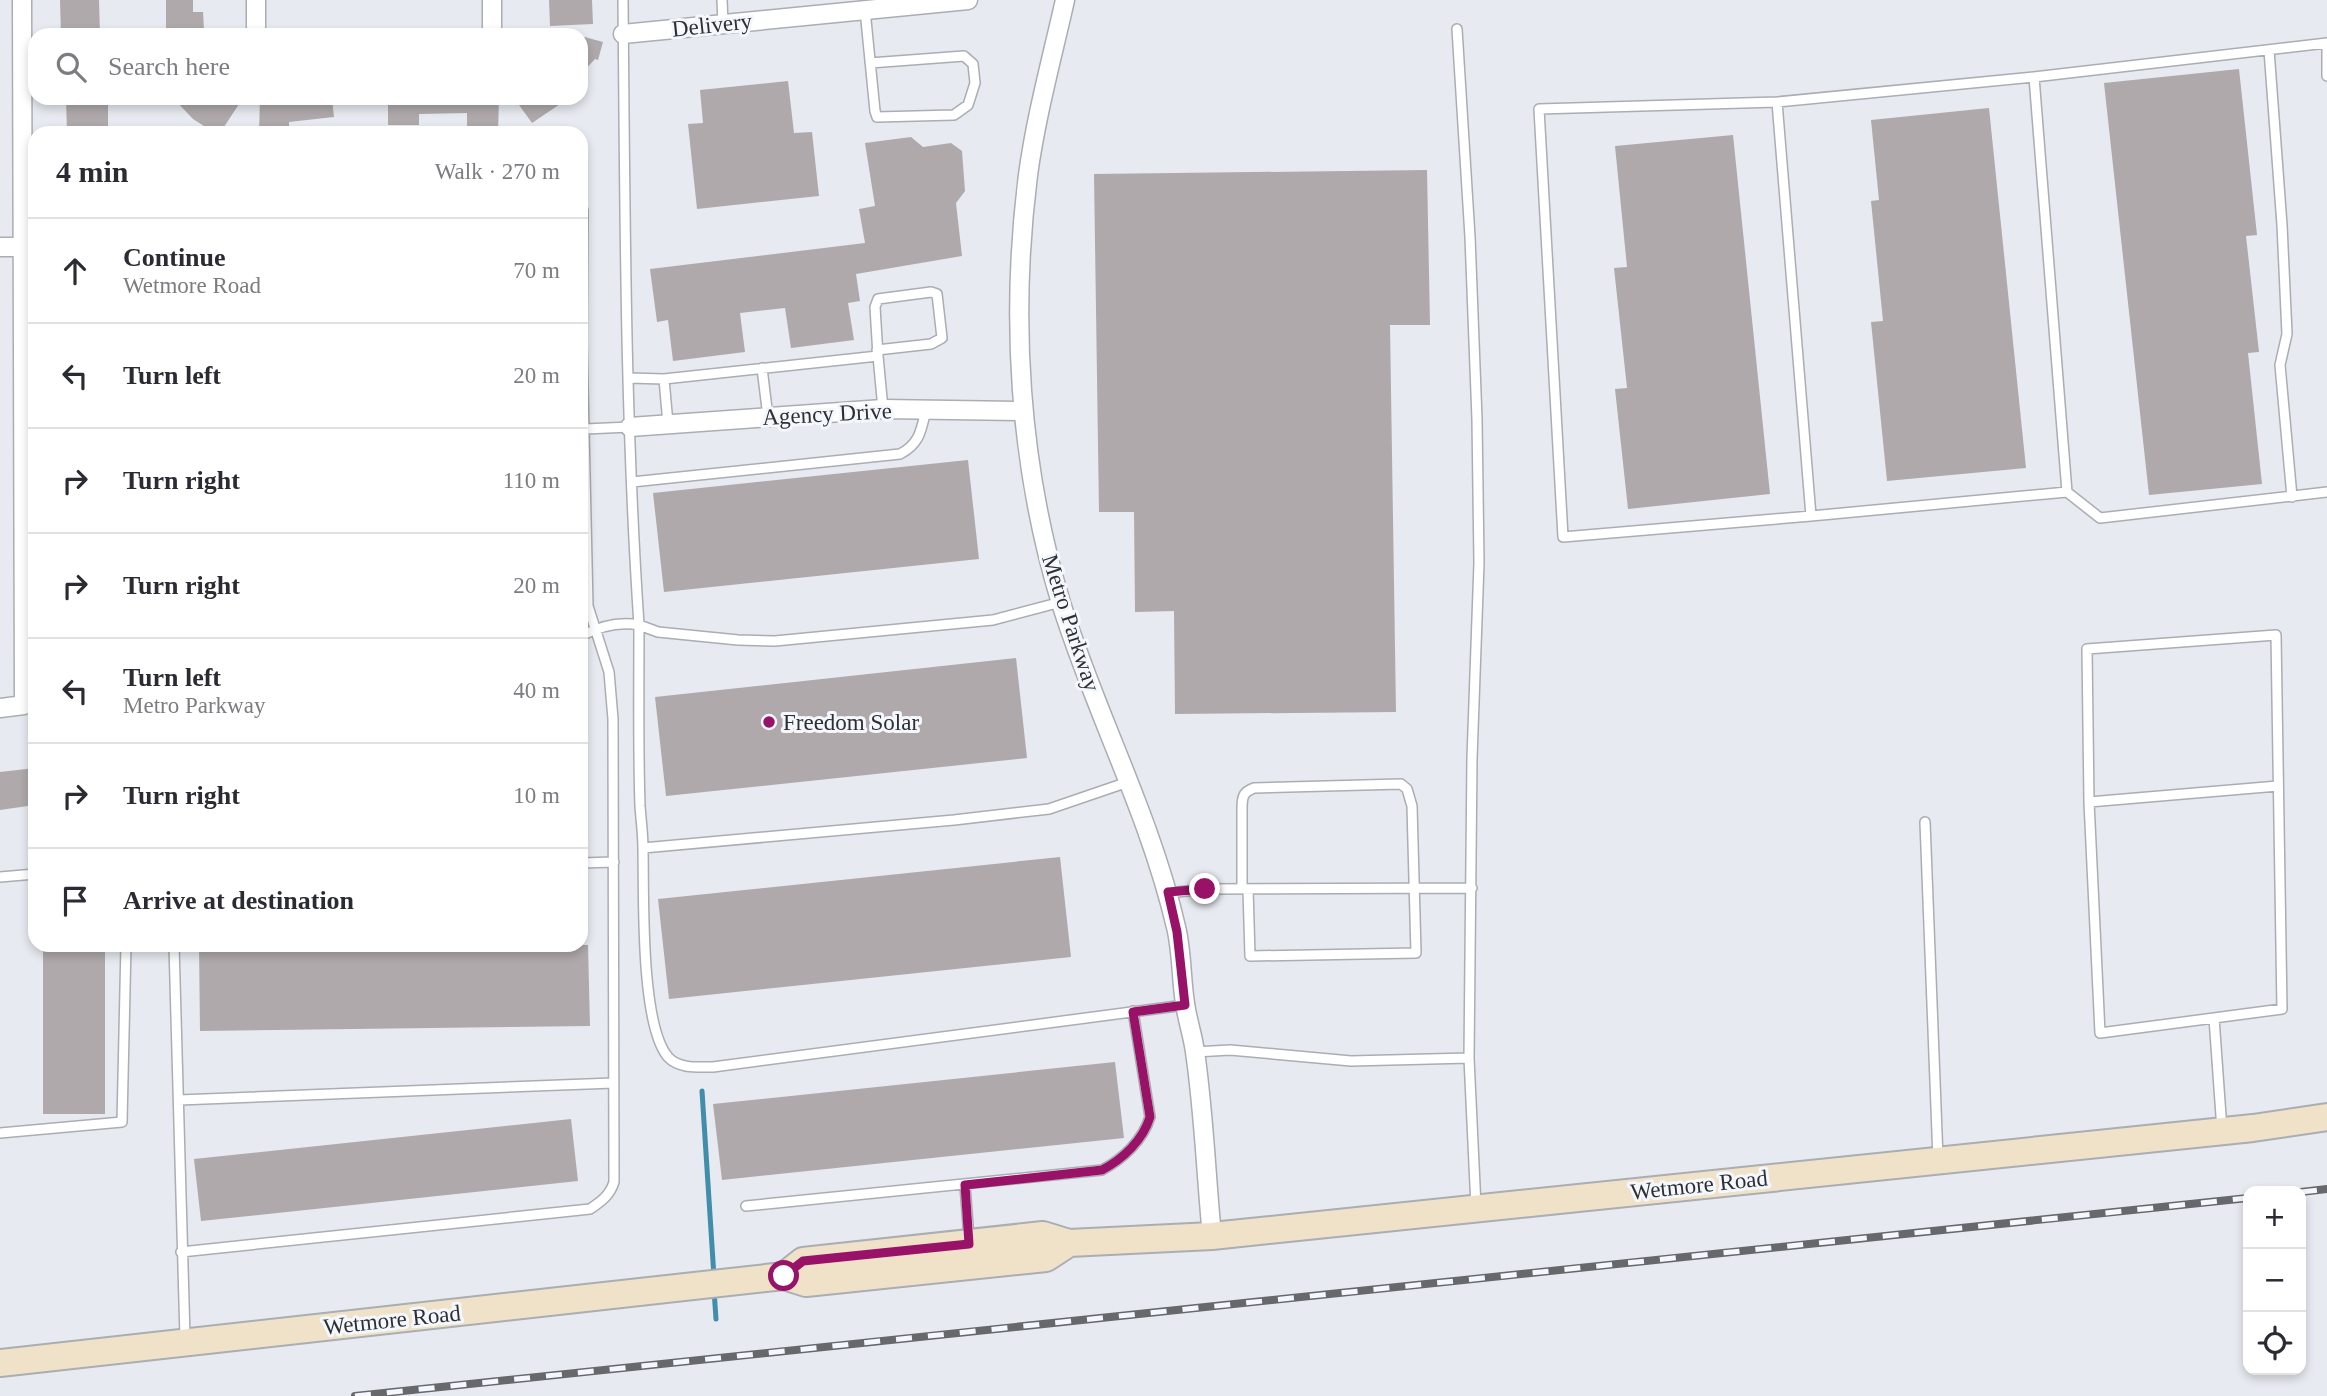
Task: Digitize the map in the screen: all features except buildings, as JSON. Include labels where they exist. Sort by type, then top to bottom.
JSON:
[{"type":"main road","name":"Wetmore Road","points":[[784,1276],[803,1261],[1043,1235],[1069,1243],[1212,1236],[2222,1131],[2327,1117]]},
{"type":"main road","name":"Wetmore Road","points":[[0,1363],[784,1276],[806,1283],[1046,1258],[1069,1243]]},
{"type":"street","points":[[0,708],[24,705],[22,0]]},
{"type":"street","points":[[256,0],[256,28]]},
{"type":"street","points":[[492,0],[492,28]]},
{"type":"street","name":"Delivery","points":[[623,34],[723,24],[831,7],[865,10],[968,0]]},
{"type":"street","name":"Metro Parkway","points":[[1065,0],[1028,172],[1019,293],[1023,411],[1041,524],[1061,602],[1097,706],[1151,839],[1168,892],[1177,932],[1185,1005],[1195,1052],[1212,1236]]},
{"type":"street","points":[[0,247],[23,247]]},
{"type":"street","name":"Agency Drive","points":[[630,427],[883,409],[1023,411]]},
{"type":"lane","points":[[623,0],[622,77],[630,427],[639,625],[642,893],[645,947],[658,1040],[667,1056],[675,1063],[691,1067],[713,1067],[1185,1005]]},
{"type":"lane","points":[[722,0],[723,24]]},
{"type":"lane","points":[[865,10],[870,63],[877,117],[954,115],[968,105],[975,83],[973,64],[964,56],[870,63]]},
{"type":"lane","points":[[1457,29],[1470,237],[1478,445],[1479,563],[1472,758],[1469,1058],[1476,1209]]},
{"type":"lane","points":[[2327,76],[2327,43],[1777,102],[1539,109],[1563,537],[2067,492],[2100,518],[2327,492]]},
{"type":"lane","points":[[2269,50],[2283,225],[2287,334],[2280,365],[2292,498]]},
{"type":"lane","points":[[2034,76],[2067,492]]},
{"type":"lane","points":[[1777,102],[1811,516]]},
{"type":"lane","points":[[629,378],[664,379],[762,368],[878,353],[931,344],[942,338],[937,294],[930,292],[878,299],[875,307],[878,353],[883,409]]},
{"type":"lane","points":[[762,368],[768,417]]},
{"type":"lane","points":[[664,379],[668,424]]},
{"type":"lane","points":[[632,482],[900,454],[913,448],[921,432],[926,410]]},
{"type":"lane","points":[[588,429],[630,427]]},
{"type":"lane","points":[[588,632],[626,623],[658,632],[775,641],[993,620],[1061,602]]},
{"type":"lane","points":[[181,1252],[590,1209],[604,1200],[611,1191],[614,1182],[612,707],[608,665],[588,606]]},
{"type":"lane","points":[[2276,635],[2282,1009],[2100,1033],[2089,802],[2087,649],[2276,635]]},
{"type":"lane","points":[[643,848],[954,820],[1049,808],[1128,782]]},
{"type":"lane","points":[[1401,785],[1408,789],[1412,806],[1414,888],[1416,953],[1250,956],[1242,796],[1254,788],[1401,785]]},
{"type":"lane","points":[[2089,802],[2278,786]]},
{"type":"lane","points":[[1925,822],[1938,1161]]},
{"type":"lane","points":[[588,863],[614,862]]},
{"type":"lane","points":[[0,877],[28,875]]},
{"type":"lane","points":[[1168,892],[1472,888]]},
{"type":"lane","points":[[0,1133],[122,1122],[126,952]]},
{"type":"lane","points":[[174,952],[185,1344]]},
{"type":"lane","points":[[746,1206],[1102,1170],[1112,1165],[1129,1150],[1147,1127],[1150,1117],[1133,1012]]},
{"type":"lane","points":[[2214,1018],[2222,1131]]},
{"type":"lane","points":[[1195,1052],[1230,1050],[1351,1060],[1469,1058]]},
{"type":"lane","points":[[179,1100],[613,1083]]},
{"type":"lane","points":[[965,1185],[969,1244]]},
{"type":"waterway","points":[[702,1091],[714,1277]]},
{"type":"waterway","points":[[714,1290],[716,1319]]},
{"type":"railway","points":[[2306,1191],[2327,1189]]},
{"type":"railway","points":[[355,1396],[2243,1199]]},
{"type":"place","name":"Freedom Solar","points":[[769,722]]},
{"type":"route","points":[[784,1276],[803,1261],[969,1244],[965,1185],[1102,1170],[1121,1158],[1141,1137],[1150,1117],[1133,1012],[1185,1005],[1177,932],[1168,892],[1205,889]]}]
